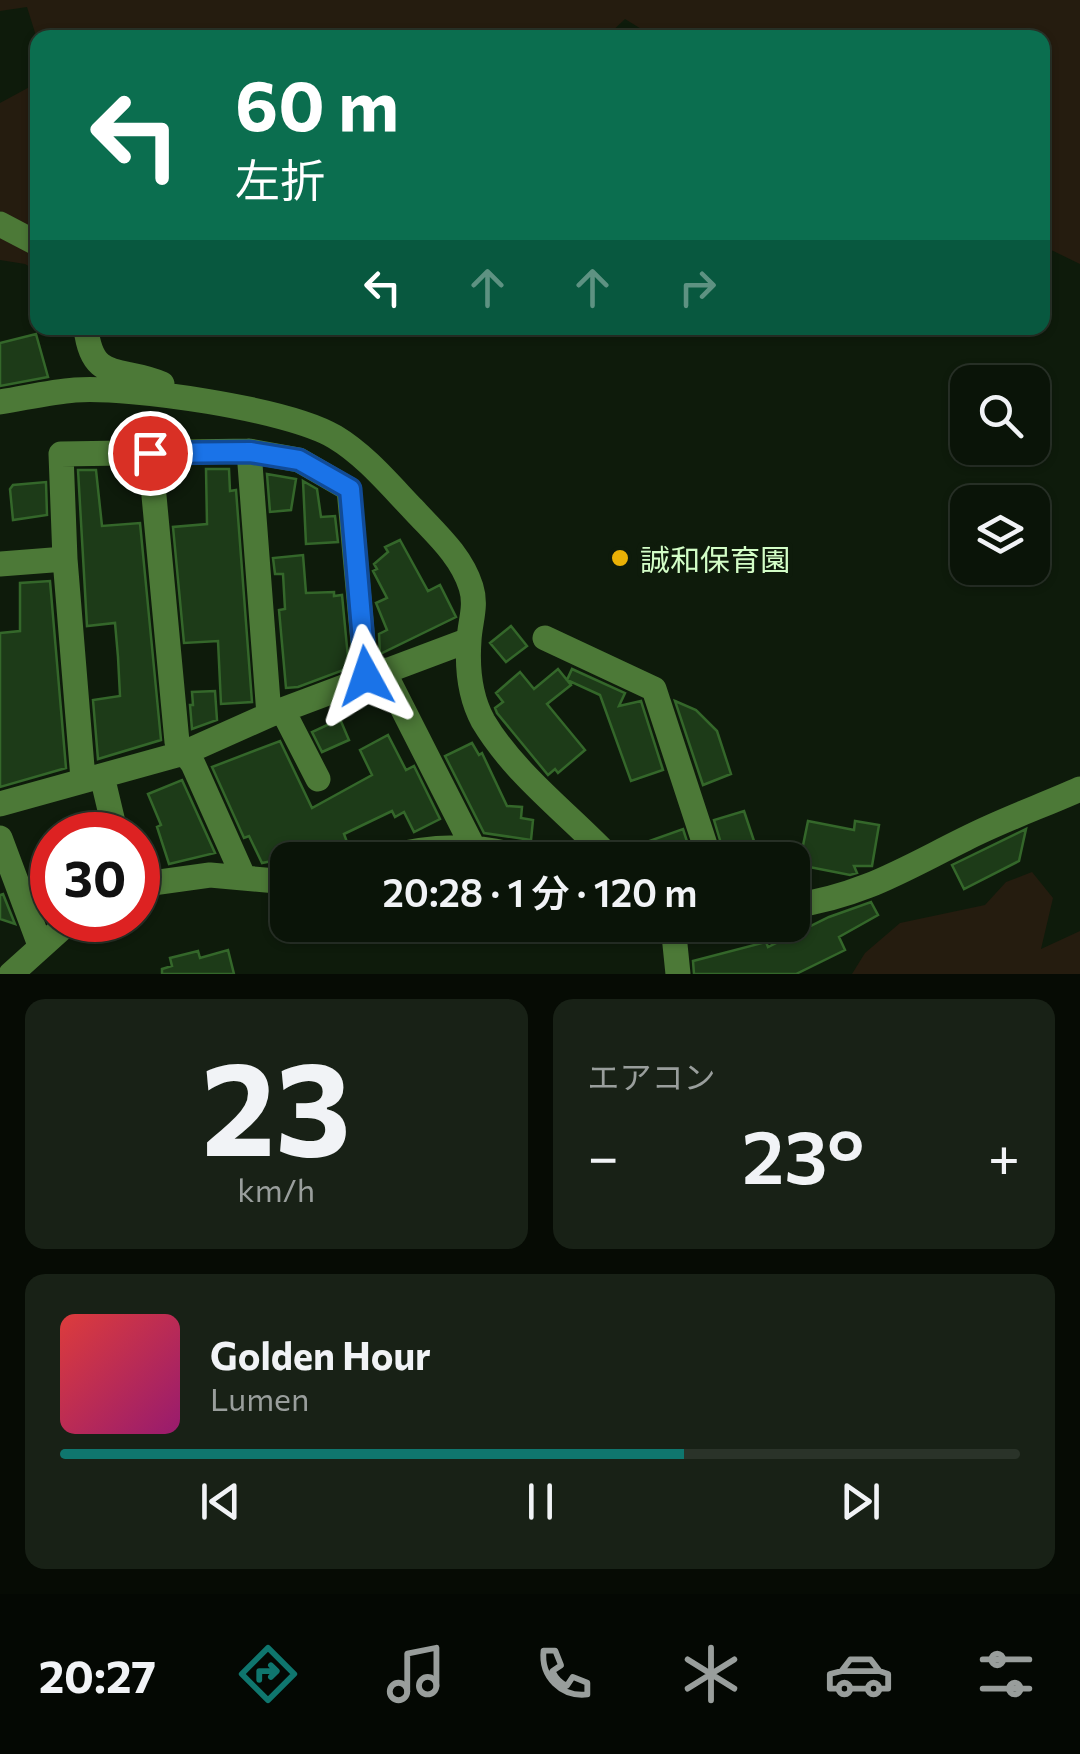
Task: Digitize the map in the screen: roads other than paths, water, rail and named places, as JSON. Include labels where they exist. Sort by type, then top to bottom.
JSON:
[{"type":"street","points":[[0,224],[30,240]]},
{"type":"street","points":[[87,335],[88,350],[100,366],[160,382],[177,398]]},
{"type":"street","points":[[0,402],[72,390],[177,398],[283,417],[320,429],[372,466],[458,558],[472,589],[470,683],[474,704],[485,724],[547,798],[593,842]]},
{"type":"street","points":[[250,452],[276,713],[318,778]]},
{"type":"street","points":[[107,812],[93,778],[64,559],[61,454],[250,452],[299,460],[350,489],[375,673],[470,842]]},
{"type":"street","points":[[150,453],[176,742],[193,764],[244,878]]},
{"type":"street","points":[[0,564],[64,559]]},
{"type":"street","points":[[545,638],[654,689],[704,842]]},
{"type":"street","points":[[0,804],[184,753],[375,673],[469,640]]},
{"type":"street","points":[[810,904],[874,886],[968,837],[1080,790]]},
{"type":"street","points":[[0,838],[40,944]]},
{"type":"street","points":[[160,882],[210,875],[270,880]]},
{"type":"street","points":[[10,974],[43,942]]},
{"type":"street","points":[[675,942],[678,974]]},
{"type":"place","name":"誠和保育園","points":[[620,558]]}]
